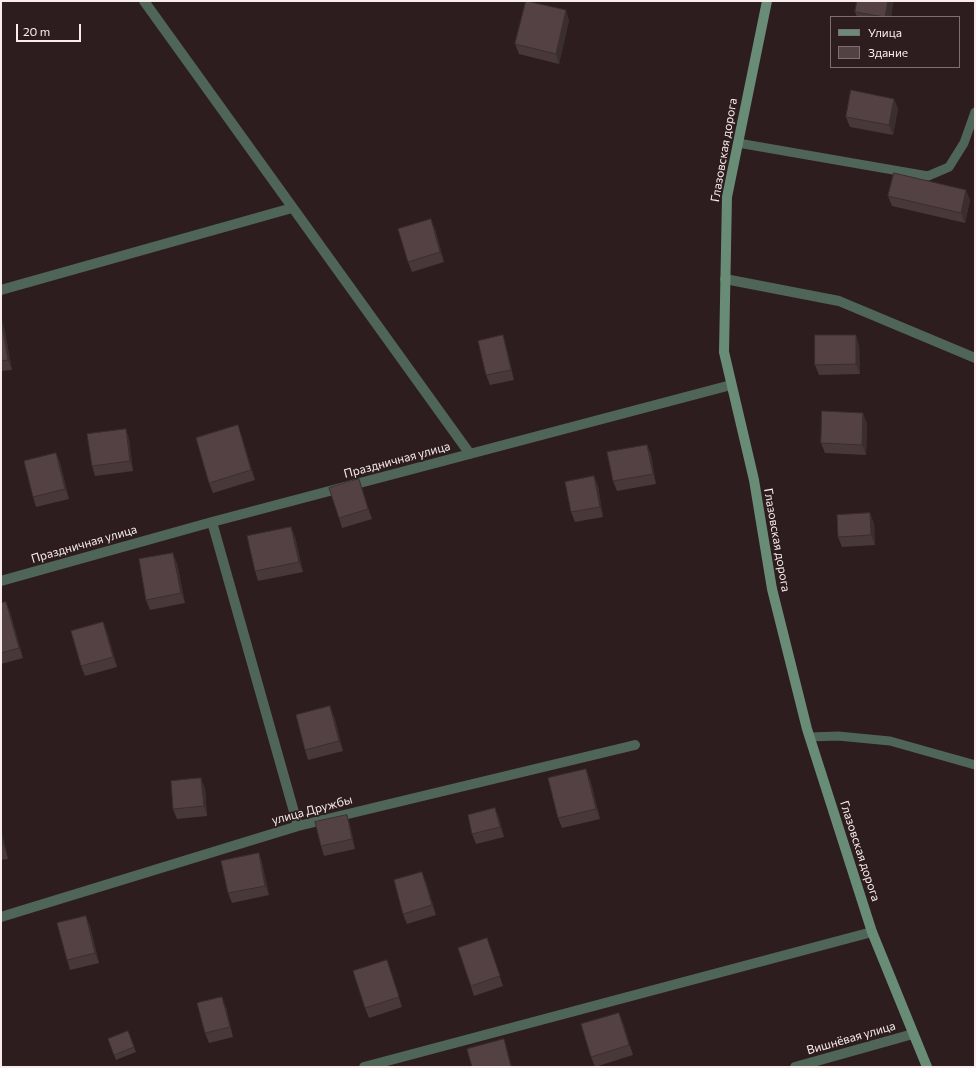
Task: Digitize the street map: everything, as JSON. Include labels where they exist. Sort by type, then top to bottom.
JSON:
[{"type":"street","points":[[144,1],[470,454]]},
{"type":"street","name":"Глазовская дорога","points":[[767,1],[727,197],[724,352],[754,480],[772,589],[810,737],[872,932],[927,1067]]},
{"type":"street","points":[[1,290],[292,208]]},
{"type":"street","points":[[725,279],[840,301],[975,358]]},
{"type":"street","name":"Праздничная улица","points":[[1,581],[212,522],[731,385]]},
{"type":"street","points":[[212,522],[298,826]]},
{"type":"street","name":"улица Дружбы","points":[[1,917],[298,826],[635,746]]},
{"type":"street","points":[[364,1067],[872,932]]},
{"type":"street","name":"Вишнёвая улица","points":[[795,1067],[913,1034]]},
{"type":"lane","points":[[738,143],[928,176],[949,167],[964,143],[975,112]]},
{"type":"lane","points":[[810,737],[838,736],[890,741],[975,765]]},
{"type":"building","points":[[526,1],[566,10],[556,54],[515,44]]},
{"type":"building","points":[[857,1],[888,1],[885,16],[855,12]]},
{"type":"building","points":[[851,90],[894,99],[889,125],[846,117]]},
{"type":"building","points":[[894,173],[966,190],[961,213],[888,196]]},
{"type":"building","points":[[431,219],[440,252],[408,262],[398,229]]},
{"type":"building","points":[[1,320],[8,360],[1,361]]},
{"type":"building","points":[[503,335],[511,370],[486,375],[478,341]]},
{"type":"building","points":[[815,335],[856,335],[856,364],[815,365]]},
{"type":"building","points":[[822,411],[863,413],[862,445],[821,443]]},
{"type":"building","points":[[238,425],[251,470],[209,483],[196,438]]},
{"type":"building","points":[[126,429],[130,461],[92,466],[87,434]]},
{"type":"building","points":[[647,445],[653,474],[613,481],[607,452]]},
{"type":"building","points":[[56,453],[65,489],[33,497],[24,461]]},
{"type":"building","points":[[594,476],[600,507],[571,512],[565,482]]},
{"type":"building","points":[[359,479],[368,509],[339,518],[329,488]]},
{"type":"building","points":[[870,513],[871,535],[838,537],[837,515]]},
{"type":"building","points":[[291,527],[299,562],[255,571],[247,536]]},
{"type":"building","points":[[173,553],[181,593],[146,600],[139,559]]},
{"type":"building","points":[[6,602],[19,648],[1,653],[1,603]]},
{"type":"building","points":[[103,622],[113,657],[81,666],[71,631]]},
{"type":"building","points":[[330,706],[339,741],[305,750],[296,715]]},
{"type":"building","points":[[586,769],[596,809],[558,818],[548,778]]},
{"type":"building","points":[[201,778],[204,806],[173,809],[171,781]]},
{"type":"building","points":[[495,808],[500,827],[472,834],[468,815]]},
{"type":"building","points":[[347,815],[352,839],[321,846],[315,822]]},
{"type":"building","points":[[259,853],[265,886],[228,893],[221,861]]},
{"type":"building","points":[[422,872],[432,905],[403,914],[394,880]]},
{"type":"building","points":[[86,916],[95,953],[67,960],[57,923]]},
{"type":"building","points":[[487,938],[500,976],[471,986],[458,948]]},
{"type":"building","points":[[387,960],[399,997],[365,1008],[353,971]]},
{"type":"building","points":[[222,997],[230,1027],[205,1033],[197,1003]]},
{"type":"building","points":[[619,1013],[629,1045],[591,1057],[581,1024]]},
{"type":"building","points":[[128,1031],[134,1047],[114,1055],[108,1039]]},
{"type":"building","points":[[504,1039],[511,1067],[472,1067],[467,1049]]}]
